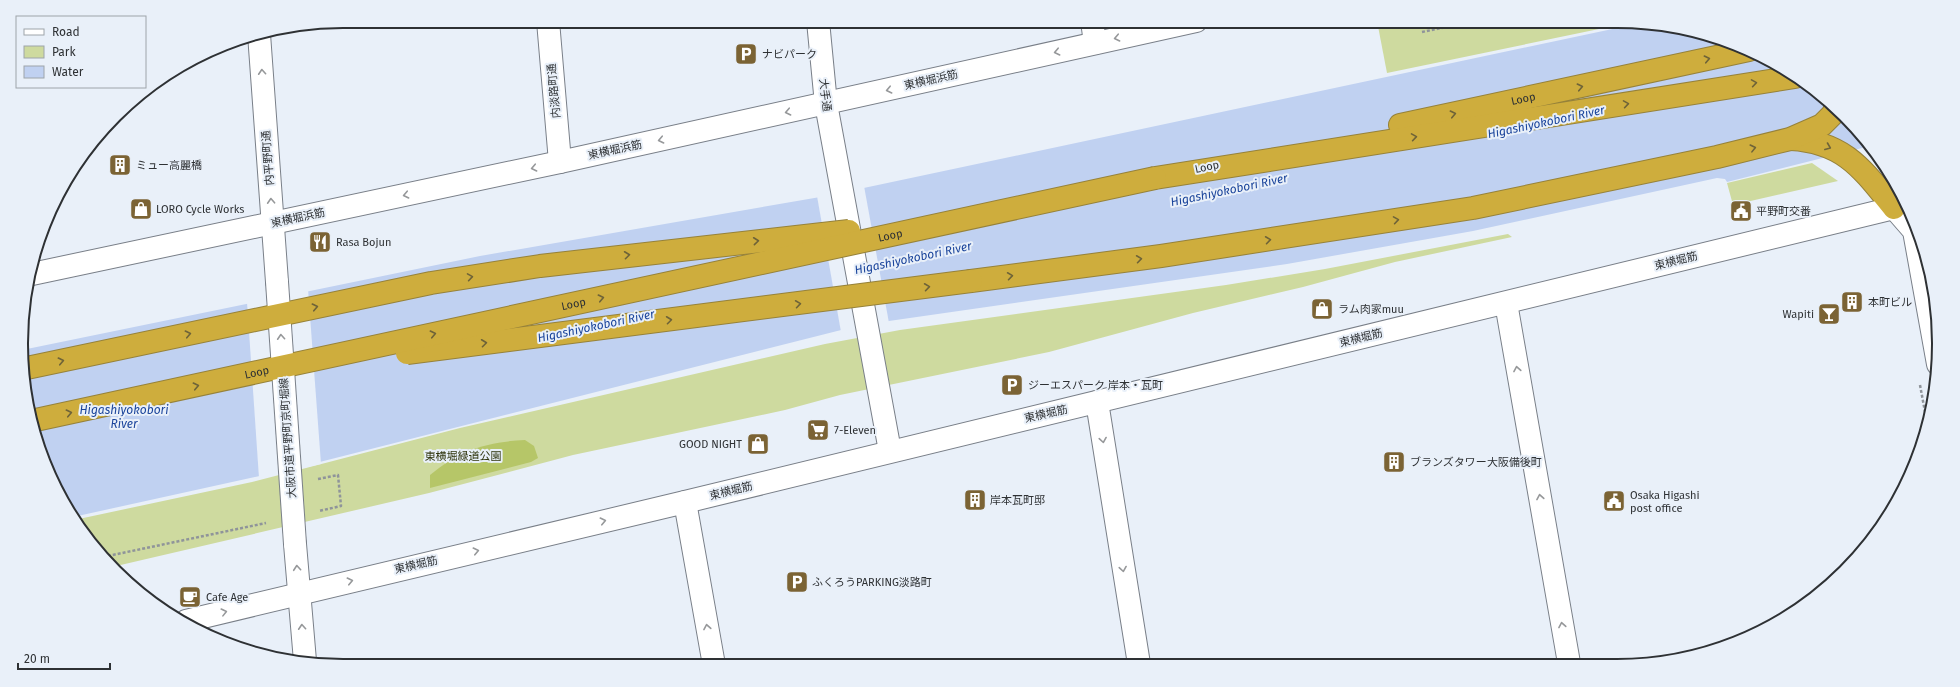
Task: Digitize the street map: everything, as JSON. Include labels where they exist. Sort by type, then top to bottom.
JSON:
[{"type":"highway","name":"Loop","points":[[38,420],[963,218],[1738,52]]},
{"type":"highway","points":[[1155,178],[1787,78]]},
{"type":"highway","points":[[238,377],[450,347],[782,306],[1161,256],[1473,208],[1717,157],[1790,139],[1822,125],[1833,114]]},
{"type":"highway","points":[[1790,139],[1815,142],[1839,151],[1860,166],[1876,186],[1900,207]]},
{"type":"highway","points":[[29,367],[432,283],[556,264],[963,218]]},
{"type":"street","name":"内淡路町通","points":[[549,28],[560,162]]},
{"type":"street","name":"大手通","points":[[819,28],[826,104],[877,392],[890,451]]},
{"type":"street","points":[[1093,28],[1095,43]]},
{"type":"street","name":"東横堀浜筋","points":[[36,273],[560,162],[1164,28]]},
{"type":"street","name":"内平野町通","points":[[259,40],[277,282]]},
{"type":"street","name":"東横堀筋","points":[[191,620],[685,502],[1900,207]]},
{"type":"street","points":[[1917,250],[1931,326]]},
{"type":"street","name":"大阪市道平野町京町堀線","points":[[277,282],[295,544],[305,656]]},
{"type":"street","points":[[1506,303],[1568,659]]},
{"type":"street","points":[[1097,402],[1138,659]]},
{"type":"street","points":[[685,502],[713,659]]},
{"type":"path","points":[[1422,32],[1441,28]]},
{"type":"path","points":[[316,479],[338,475],[341,506],[317,511]]},
{"type":"path","points":[[109,556],[271,522]]},
{"type":"green space","points":[[1378,28],[1604,28],[1387,73]]},
{"type":"green space","points":[[1812,163],[1838,181],[1733,205],[1727,183]]},
{"type":"green space","name":"東横堀緑道公園","points":[[1508,234],[1512,237],[1395,262],[1303,287],[1193,313],[1049,352],[840,395],[785,410],[573,455],[429,493],[119,565],[93,536],[81,519],[252,482],[460,428],[825,344],[900,330],[1226,285],[1325,269]]},
{"type":"green space","points":[[525,440],[534,446],[538,458],[531,462],[430,488],[430,475],[441,466],[463,453],[486,445]]},
{"type":"water","name":"Higashiyokobori River","points":[[1617,28],[1678,34],[1718,45],[1756,61],[1774,70],[1809,93],[1840,120],[1864,147],[1727,182],[1725,179],[1717,178],[1473,231],[1287,264],[861,325],[296,468],[79,516],[61,483],[45,445],[34,405],[28,349],[480,256],[826,196]]},
{"type":"pier","points":[[864,186],[889,323],[841,332],[817,196]]},
{"type":"pier","points":[[308,289],[321,464],[259,478],[247,302]]},
{"type":"place","name":"ナビパーク","points":[[746,54]]},
{"type":"place","name":"ミュー高麗橋","points":[[120,165]]},
{"type":"place","name":"LORO Cycle Works","points":[[141,209]]},
{"type":"place","name":"平野町交番","points":[[1741,211]]},
{"type":"place","name":"Rasa Bojun","points":[[320,242]]},
{"type":"place","name":"本町ビル","points":[[1852,302]]},
{"type":"place","name":"ラム肉家muu","points":[[1322,309]]},
{"type":"place","name":"Wapiti","points":[[1829,314]]},
{"type":"place","name":"ジーエスパーク 岸本・瓦町","points":[[1012,385]]},
{"type":"place","name":"7-Eleven","points":[[818,430]]},
{"type":"place","name":"GOOD NIGHT","points":[[758,444]]},
{"type":"place","name":"ブランズタワー大阪備後町","points":[[1394,462]]},
{"type":"place","name":"岸本瓦町邸","points":[[975,500]]},
{"type":"place","name":"Osaka Higashi post office","points":[[1614,501]]},
{"type":"place","name":"ふくろうPARKING淡路町","points":[[797,582]]},
{"type":"place","name":"Cafe Age","points":[[190,597]]}]
